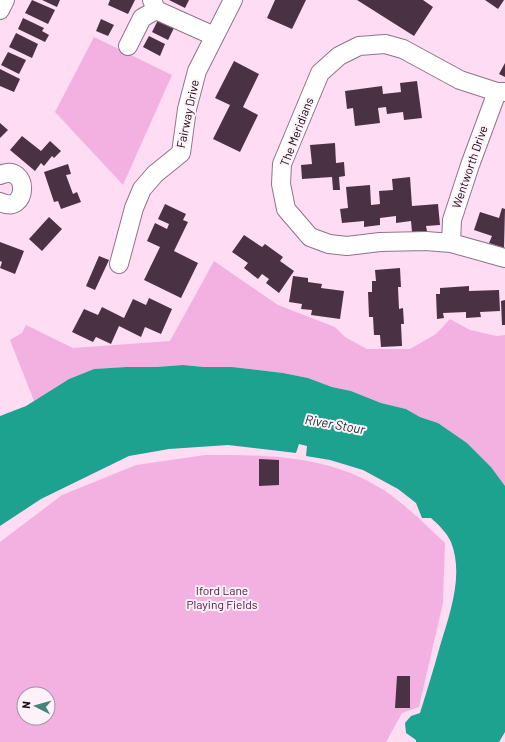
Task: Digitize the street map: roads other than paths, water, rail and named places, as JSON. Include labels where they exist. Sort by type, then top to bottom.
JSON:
[{"type":"street","points":[[0,10],[5,0]]},
{"type":"street","name":"Fairway Drive","points":[[119,264],[134,208],[142,189],[155,174],[181,153],[186,109],[197,71],[233,0]]},
{"type":"street","points":[[128,46],[142,18],[154,5],[214,36]]},
{"type":"street","name":"The Meridians","points":[[501,92],[460,80],[403,49],[385,44],[359,46],[339,56],[320,73],[282,164],[281,184],[286,209],[310,237],[329,244],[347,246],[380,242],[426,241],[451,243],[505,258]]},
{"type":"street","name":"Wentworth Drive","points":[[451,243],[452,220],[470,165],[501,92]]},
{"type":"street","points":[[0,175],[7,173],[15,175],[19,178],[23,187],[20,198],[16,201],[9,204],[0,202]]},
{"type":"water","name":"River Stour","points":[[183,365],[232,367],[283,373],[308,378],[332,387],[351,391],[381,403],[406,409],[420,417],[438,423],[467,443],[491,467],[505,486],[505,732],[499,742],[416,742],[416,740],[406,733],[405,723],[411,716],[420,713],[448,620],[456,581],[455,555],[451,542],[445,532],[431,518],[422,518],[416,503],[398,489],[363,470],[330,460],[306,456],[307,446],[299,444],[296,453],[228,445],[169,449],[129,456],[41,499],[0,526],[0,416],[26,406],[69,379],[94,369]]},
{"type":"park label","name":"Iford Lane Playing Fields","points":[[222,598]]}]
